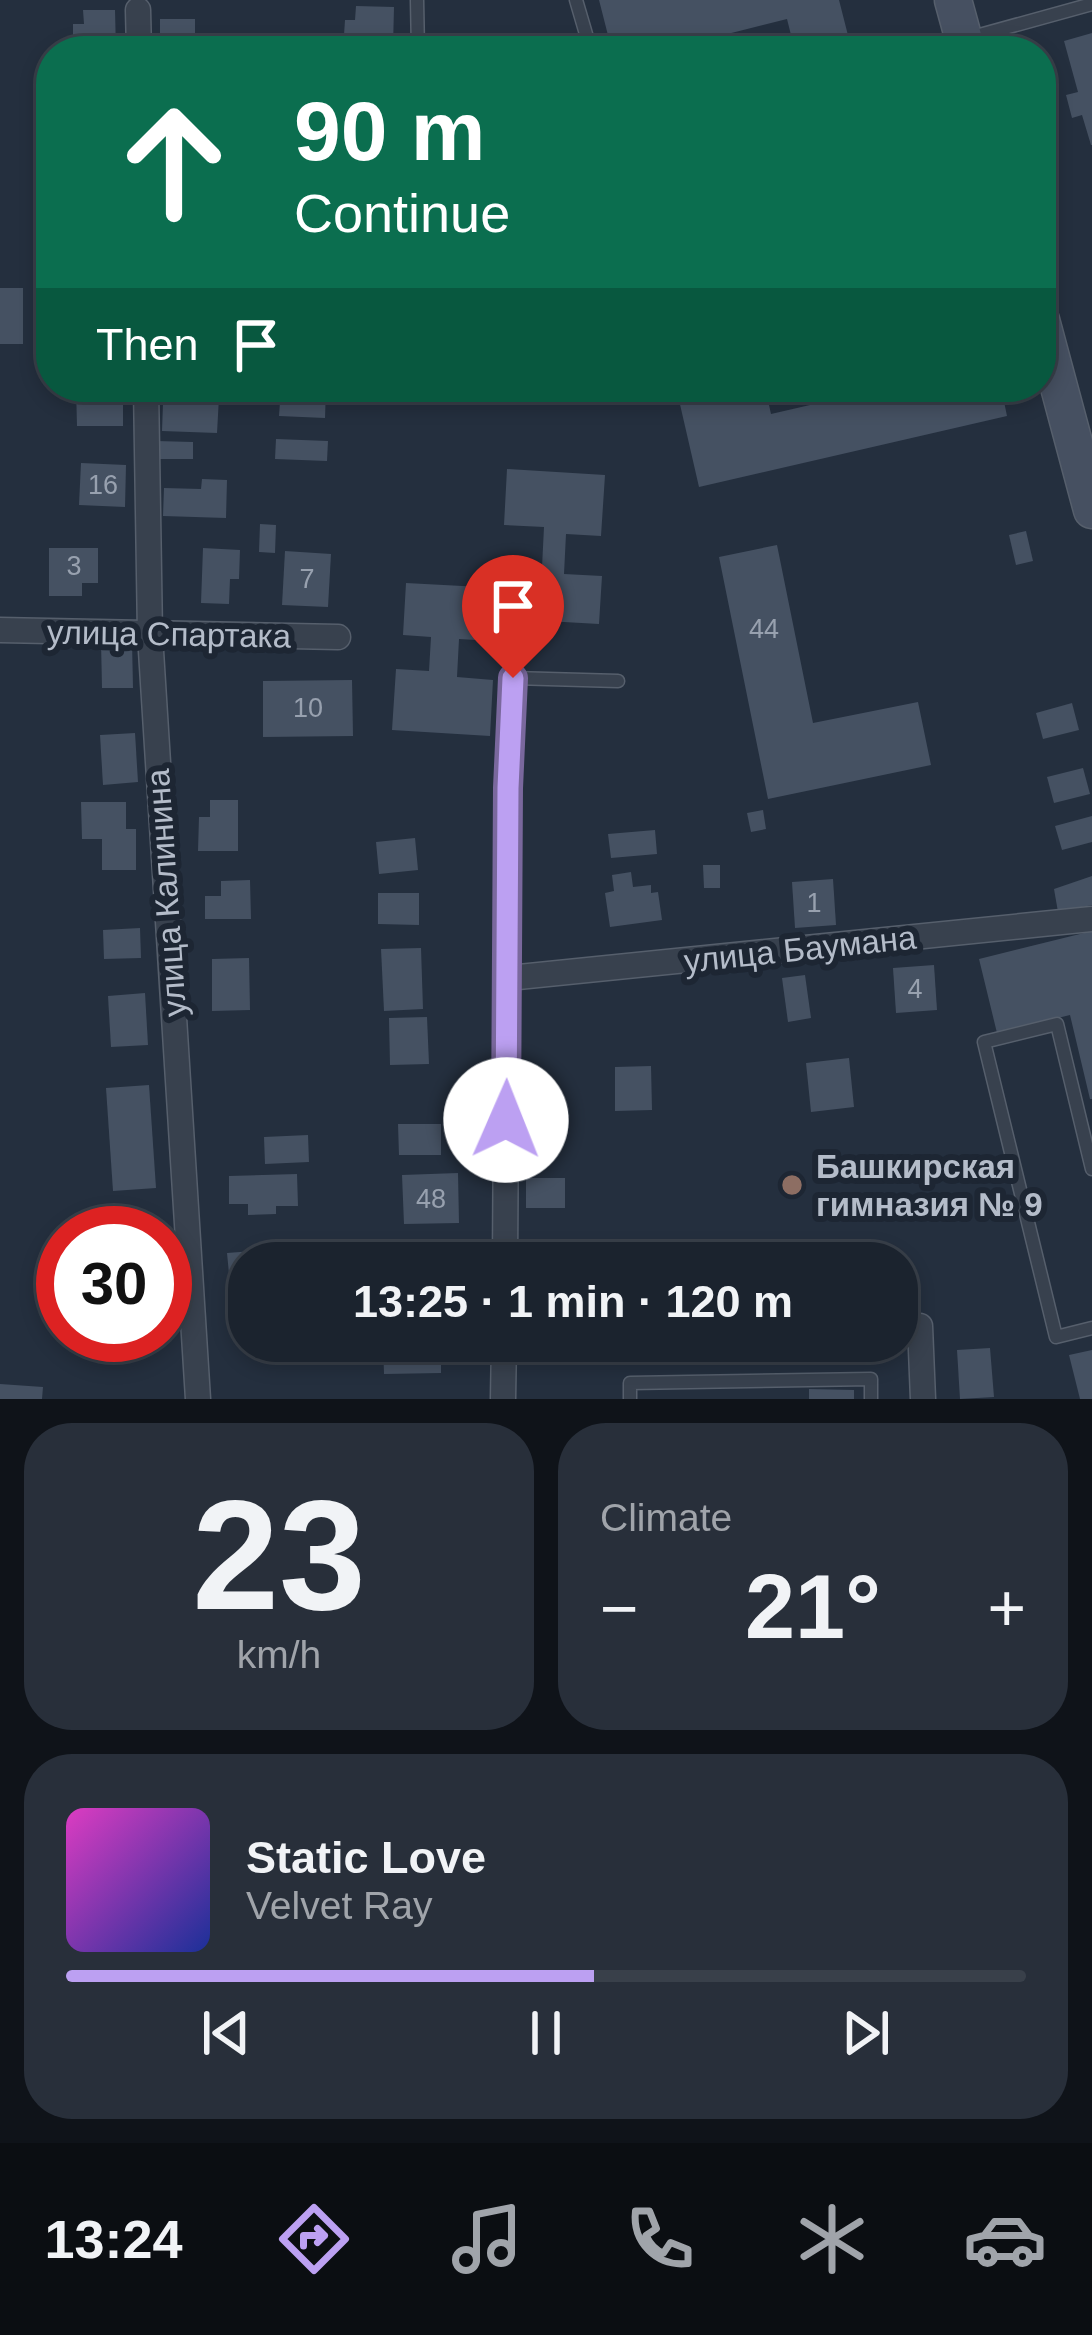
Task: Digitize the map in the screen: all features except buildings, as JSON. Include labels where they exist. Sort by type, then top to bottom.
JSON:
[{"type":"main road","points":[[953,0],[963,36]]},
{"type":"main road","points":[[1056,374],[1090,495]]},
{"type":"street","points":[[139,5],[139,36]]},
{"type":"street","name":"улица Калинина","points":[[146,402],[150,635],[198,1399]]},
{"type":"street","name":"улица Спартака","points":[[0,630],[338,638]]},
{"type":"street","points":[[505,1242],[508,788]]},
{"type":"street","name":"улица Баумана","points":[[508,978],[1092,919]]},
{"type":"street","points":[[920,1327],[923,1399]]},
{"type":"street","points":[[503,1399],[504,1362]]},
{"type":"lane","points":[[417,0],[418,36]]},
{"type":"lane","points":[[576,0],[587,36]]},
{"type":"lane","points":[[994,36],[1092,4]]},
{"type":"lane","points":[[508,788],[513,678],[617,681]]},
{"type":"lane","points":[[1092,1168],[1057,1024],[984,1042],[1056,1336],[1092,1328]]},
{"type":"lane","points":[[630,1399],[630,1383],[871,1379],[872,1399]]},
{"type":"place","name":"Башкирская гимназия № 9","points":[[792,1185]]},
{"type":"route","points":[[506,1120],[513,678]]}]
